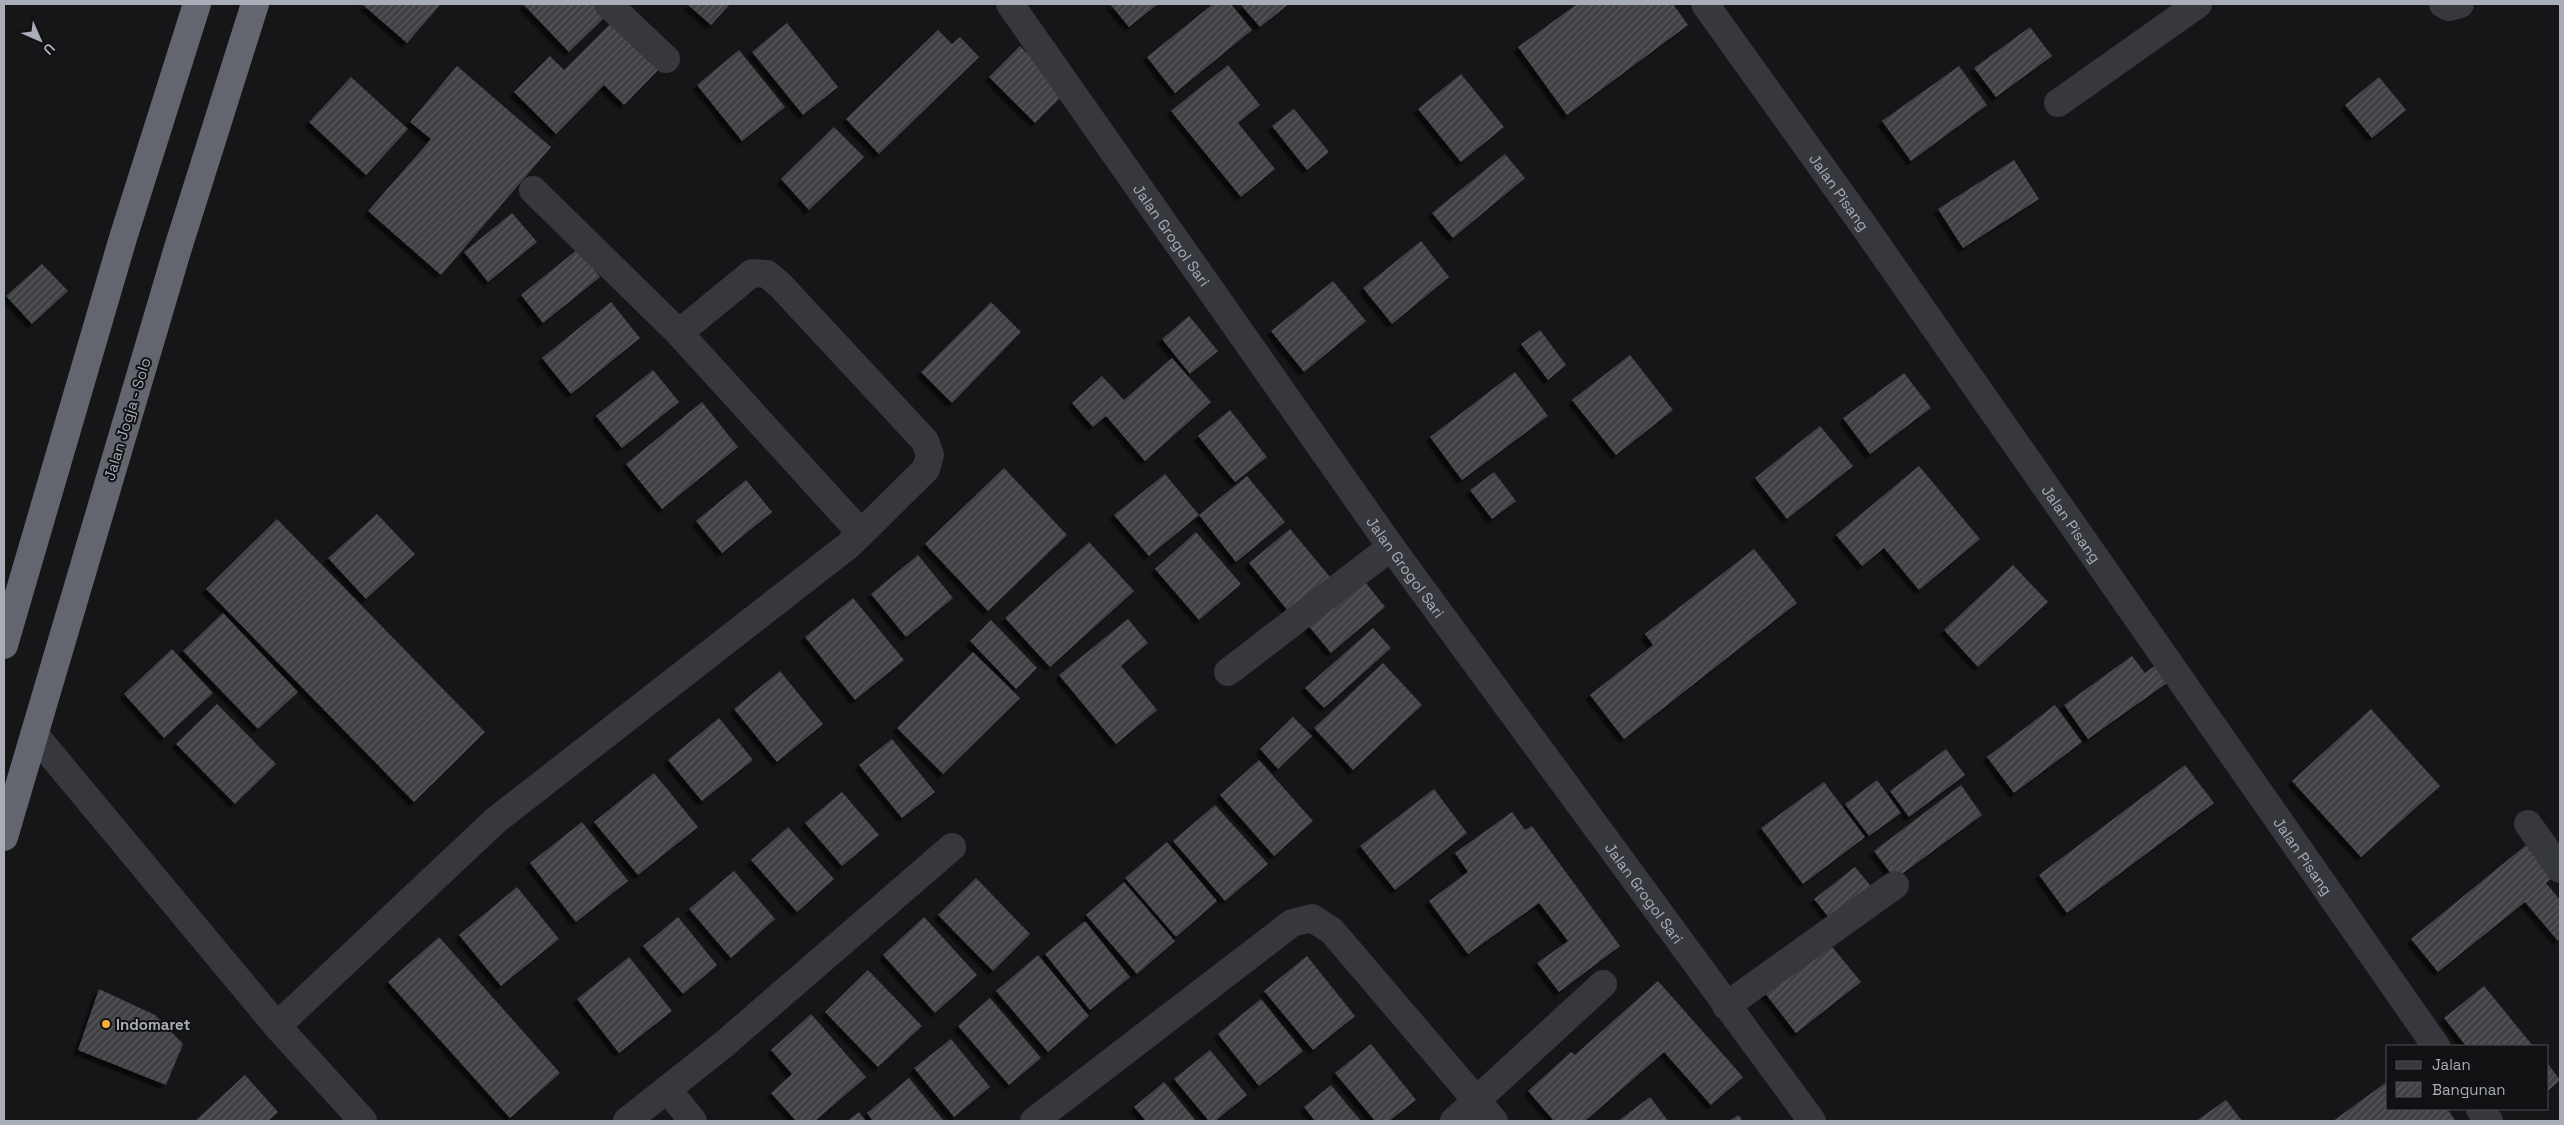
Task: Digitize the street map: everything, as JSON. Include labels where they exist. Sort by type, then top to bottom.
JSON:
[{"type":"highway","points":[[4,645],[123,238],[197,4]]},
{"type":"highway","name":"Jalan Jogja - Solo","points":[[4,837],[177,251],[256,4]]},
{"type":"street","points":[[608,4],[666,58]]},
{"type":"street","name":"Jalan Grogol Sari","points":[[1010,4],[1391,547],[1812,1121]]},
{"type":"street","name":"Jalan Pisang","points":[[1705,4],[1864,226],[2435,1045]]},
{"type":"street","points":[[2058,103],[2198,4]]},
{"type":"street","points":[[2444,4],[2449,7],[2460,4]]},
{"type":"street","points":[[533,190],[679,333],[862,532]]},
{"type":"street","points":[[277,1026],[496,820],[849,545],[926,469],[930,455],[925,441],[781,286],[767,274],[752,273],[679,333]]},
{"type":"street","points":[[1228,672],[1391,547]]},
{"type":"street","points":[[34,734],[277,1026],[362,1121]]},
{"type":"street","points":[[2528,824],[2560,869]]},
{"type":"street","points":[[628,1121],[723,1045],[952,847]]},
{"type":"street","points":[[1726,1006],[1895,885]]},
{"type":"street","points":[[1034,1121],[1292,923],[1312,918],[1332,931],[1485,1112]]},
{"type":"street","points":[[1454,1121],[1485,1112],[1603,984]]},
{"type":"street","points":[[667,1089],[693,1121]]},
{"type":"street","points":[[2481,1110],[2489,1121]]},
{"type":"building","points":[[362,4],[441,4],[407,43]]},
{"type":"building","points":[[523,4],[595,4],[606,16],[569,52]]},
{"type":"building","points":[[687,4],[730,4],[711,25]]},
{"type":"building","points":[[1110,4],[1158,4],[1129,27]]},
{"type":"building","points":[[1213,4],[1231,4],[1252,30],[1175,93],[1147,57]]},
{"type":"building","points":[[1240,4],[1289,4],[1260,27]]},
{"type":"building","points":[[1577,4],[1673,4],[1688,25],[1567,115],[1518,47]]},
{"type":"building","points":[[614,20],[661,67],[624,105],[604,85],[556,134],[514,92],[550,56],[564,70]]},
{"type":"building","points":[[787,23],[838,87],[803,115],[752,52]]},
{"type":"building","points":[[2030,27],[2052,56],[1996,97],[1974,68]]},
{"type":"building","points":[[938,30],[952,44],[960,37],[979,57],[879,154],[846,119]]},
{"type":"building","points":[[1020,46],[1066,92],[1035,123],[989,77]]},
{"type":"building","points":[[739,50],[785,107],[742,141],[697,85]]},
{"type":"building","points":[[1228,65],[1260,105],[1238,123],[1275,169],[1241,197],[1171,111]]},
{"type":"building","points":[[457,66],[551,147],[441,275],[368,211],[431,139],[410,122]]},
{"type":"building","points":[[1959,66],[1987,105],[1911,161],[1882,121]]},
{"type":"building","points":[[1461,74],[1504,127],[1461,162],[1418,109]]},
{"type":"building","points":[[351,77],[408,129],[366,175],[309,122]]},
{"type":"building","points":[[2379,77],[2406,110],[2372,138],[2345,105]]},
{"type":"building","points":[[1294,109],[1329,152],[1307,170],[1272,126]]},
{"type":"building","points":[[834,127],[864,157],[809,210],[781,179]]},
{"type":"building","points":[[1505,154],[1525,178],[1453,238],[1432,213]]},
{"type":"building","points":[[2014,160],[2039,199],[1963,248],[1938,209]]},
{"type":"building","points":[[512,213],[537,242],[488,282],[464,252]]},
{"type":"building","points":[[1421,241],[1449,277],[1392,324],[1363,288]]},
{"type":"building","points":[[578,249],[600,277],[543,323],[521,295]]},
{"type":"building","points":[[42,264],[68,291],[32,324],[6,296]]},
{"type":"building","points":[[1333,281],[1366,321],[1304,372],[1271,331]]},
{"type":"building","points":[[611,302],[640,338],[571,394],[542,358]]},
{"type":"building","points":[[991,302],[1021,332],[952,403],[921,372]]},
{"type":"building","points":[[1189,316],[1218,351],[1190,374],[1162,339]]},
{"type":"building","points":[[1540,330],[1566,365],[1548,380],[1521,344]]},
{"type":"building","points":[[1630,355],[1673,410],[1616,455],[1572,400]]},
{"type":"building","points":[[1172,358],[1211,402],[1145,461],[1106,416],[1093,427],[1072,403],[1102,376],[1124,400]]},
{"type":"building","points":[[653,370],[679,402],[622,448],[596,416]]},
{"type":"building","points":[[1515,372],[1548,416],[1462,480],[1430,437]]},
{"type":"building","points":[[1904,373],[1931,408],[1870,454],[1843,418]]},
{"type":"building","points":[[702,402],[738,447],[662,509],[626,464]]},
{"type":"building","points":[[1230,410],[1267,457],[1235,482],[1198,436]]},
{"type":"building","points":[[1820,426],[1853,466],[1787,519],[1755,478]]},
{"type":"building","points":[[1919,466],[1980,539],[1919,590],[1884,548],[1862,566],[1836,535]]},
{"type":"building","points":[[1004,468],[1067,535],[988,611],[925,544]]},
{"type":"building","points":[[1494,472],[1516,501],[1492,519],[1470,490]]},
{"type":"building","points":[[1165,474],[1199,515],[1149,556],[1114,515]]},
{"type":"building","points":[[1247,476],[1285,522],[1236,562],[1199,515]]},
{"type":"building","points":[[746,480],[772,512],[722,553],[696,521]]},
{"type":"building","points":[[377,514],[415,554],[366,599],[328,558]]},
{"type":"building","points":[[277,519],[485,732],[414,802],[206,589]]},
{"type":"building","points":[[1290,529],[1330,577],[1288,611],[1249,563]]},
{"type":"building","points":[[1196,532],[1241,584],[1199,620],[1155,569]]},
{"type":"building","points":[[1089,542],[1134,591],[1050,667],[1005,618]]},
{"type":"building","points":[[1754,549],[1797,603],[1624,739],[1590,695],[1653,645],[1645,634]]},
{"type":"building","points":[[918,555],[953,598],[906,637],[871,594]]},
{"type":"building","points":[[2013,565],[2048,602],[1978,667],[1944,630]]},
{"type":"building","points":[[1362,578],[1385,607],[1331,653],[1307,624]]},
{"type":"building","points":[[853,598],[904,660],[855,700],[805,637]]},
{"type":"building","points":[[223,613],[298,692],[258,729],[183,651]]},
{"type":"building","points":[[1128,619],[1148,643],[1121,666],[1157,710],[1116,744],[1059,675]]},
{"type":"building","points":[[991,620],[1037,668],[1016,689],[970,641]]},
{"type":"building","points":[[1373,628],[1391,648],[1324,708],[1305,688]]},
{"type":"building","points":[[172,649],[213,693],[164,738],[124,694]]},
{"type":"building","points":[[973,652],[1020,698],[943,774],[897,728]]},
{"type":"building","points":[[2132,656],[2145,673],[2161,661],[2174,678],[2088,739],[2064,705]]},
{"type":"building","points":[[1383,663],[1422,705],[1353,770],[1314,728]]},
{"type":"building","points":[[780,671],[823,724],[777,762],[734,709]]},
{"type":"building","points":[[217,704],[276,764],[235,804],[176,744]]},
{"type":"building","points":[[2055,705],[2082,742],[2014,793],[1987,757]]},
{"type":"building","points":[[2371,709],[2440,786],[2361,857],[2292,781]]},
{"type":"building","points":[[1293,717],[1312,736],[1278,769],[1260,749]]},
{"type":"building","points":[[719,718],[753,760],[702,801],[668,760]]},
{"type":"building","points":[[892,739],[935,792],[902,818],[859,765]]},
{"type":"building","points":[[1946,749],[1965,775],[1909,817],[1890,791]]},
{"type":"building","points":[[1259,760],[1313,821],[1274,856],[1220,795]]},
{"type":"building","points":[[2185,765],[2214,803],[2067,913],[2039,875]]},
{"type":"building","points":[[654,773],[698,827],[638,875],[594,822]]},
{"type":"building","points":[[1877,780],[1901,813],[1869,836],[1845,804]]},
{"type":"building","points":[[1824,782],[1865,837],[1803,884],[1761,828]]},
{"type":"building","points":[[1961,785],[1982,815],[1895,879],[1874,851]]},
{"type":"building","points":[[1434,789],[1467,833],[1395,890],[1360,846]]},
{"type":"building","points":[[842,792],[879,835],[842,866],[805,823]]},
{"type":"building","points":[[1215,805],[1268,864],[1225,901],[1173,841]]},
{"type":"building","points":[[1512,812],[1525,830],[1532,826],[1620,946],[1559,992],[1537,963],[1568,941],[1539,903],[1468,954],[1429,901],[1468,872],[1455,853]]},
{"type":"building","points":[[582,822],[628,881],[576,922],[530,863]]},
{"type":"building","points":[[788,827],[834,879],[797,912],[751,860]]},
{"type":"building","points":[[2531,841],[2557,874],[2546,883],[2560,900],[2560,939],[2558,941],[2525,902],[2438,972],[2411,939]]},
{"type":"building","points":[[1167,842],[1217,901],[1176,937],[1125,878]]},
{"type":"building","points":[[1855,867],[1875,891],[1834,924],[1814,899]]},
{"type":"building","points":[[734,871],[775,919],[731,958],[689,909]]},
{"type":"building","points":[[976,878],[1030,934],[993,971],[938,915]]},
{"type":"building","points":[[1124,882],[1175,941],[1137,974],[1086,915]]},
{"type":"building","points":[[517,887],[559,939],[501,986],[459,935]]},
{"type":"building","points":[[678,917],[717,965],[683,994],[643,946]]},
{"type":"building","points":[[924,917],[977,975],[935,1013],[883,955]]},
{"type":"building","points":[[1085,921],[1130,977],[1090,1010],[1045,954]]},
{"type":"building","points":[[439,937],[560,1073],[510,1118],[388,982]]},
{"type":"building","points":[[1825,938],[1861,982],[1796,1033],[1761,988]]},
{"type":"building","points":[[1038,955],[1089,1016],[1048,1052],[996,991]]},
{"type":"building","points":[[1307,956],[1355,1016],[1313,1050],[1264,991]]},
{"type":"building","points":[[629,957],[672,1011],[619,1053],[577,999]]},
{"type":"building","points":[[868,970],[922,1026],[878,1067],[825,1012]]},
{"type":"building","points":[[1658,981],[1743,1077],[1711,1105],[1664,1052],[1585,1121],[1554,1121],[1528,1091],[1571,1052],[1575,1055]]},
{"type":"building","points":[[2484,986],[2532,1045],[2465,1045],[2444,1018]]},
{"type":"building","points":[[99,989],[155,1015],[183,1044],[166,1085],[78,1050]]},
{"type":"building","points":[[990,998],[1041,1058],[1009,1085],[958,1026]]},
{"type":"building","points":[[1261,999],[1303,1051],[1259,1086],[1218,1034]]},
{"type":"building","points":[[811,1014],[866,1077],[815,1121],[796,1121],[771,1093],[792,1074],[771,1050]]},
{"type":"building","points":[[951,1039],[990,1087],[954,1117],[914,1068]]},
{"type":"building","points":[[1371,1044],[1416,1100],[1389,1121],[1375,1121],[1335,1073]]},
{"type":"building","points":[[1210,1050],[1247,1095],[1215,1121],[1209,1121],[1174,1079]]},
{"type":"building","points":[[2549,1065],[2560,1080],[2549,1090]]},
{"type":"building","points":[[245,1075],[278,1112],[268,1121],[195,1121]]},
{"type":"building","points":[[909,1078],[944,1121],[873,1121],[867,1113]]},
{"type":"building","points":[[1164,1082],[1196,1121],[1146,1121],[1134,1107]]},
{"type":"building","points":[[2386,1082],[2386,1110],[2448,1110],[2456,1121],[2333,1121]]},
{"type":"building","points":[[1331,1085],[1361,1121],[1315,1121],[1304,1107]]},
{"type":"building","points":[[1650,1097],[1668,1121],[1618,1121]]},
{"type":"building","points":[[2226,1100],[2242,1121],[2196,1121]]},
{"type":"building","points":[[859,1112],[866,1121],[847,1121]]},
{"type":"building","points":[[1738,1115],[1743,1121],[1729,1121]]},
{"type":"place","name":"Indomaret","points":[[106,1024]]}]
